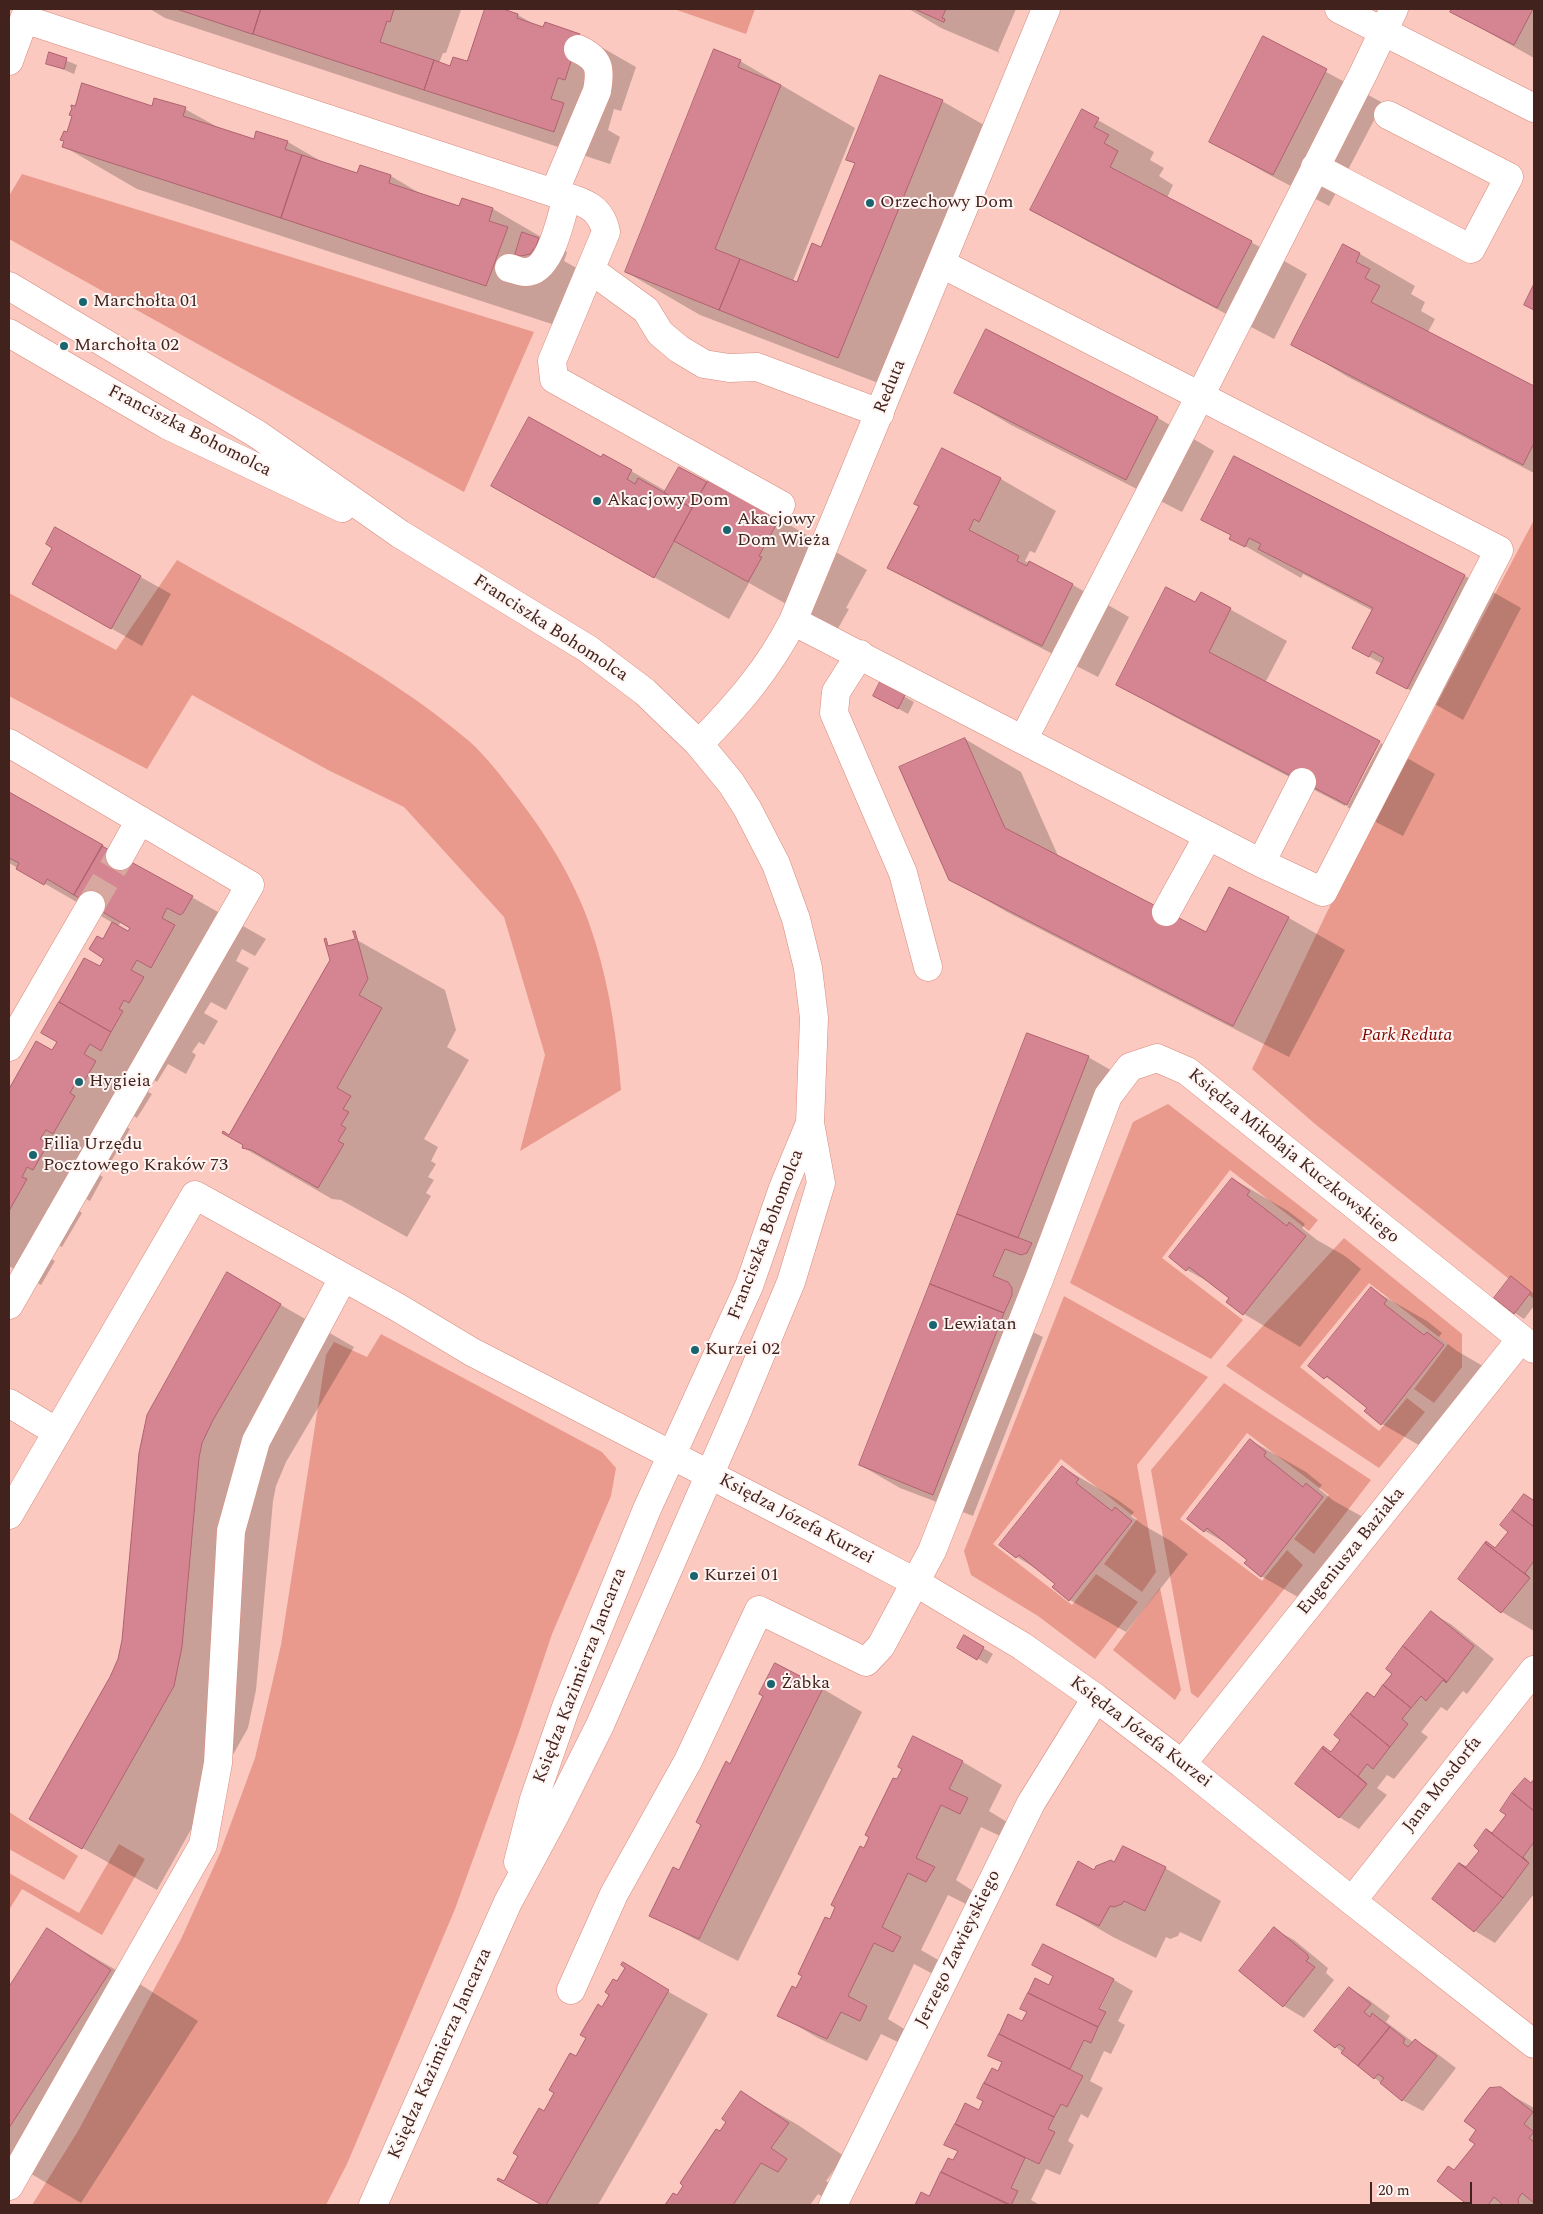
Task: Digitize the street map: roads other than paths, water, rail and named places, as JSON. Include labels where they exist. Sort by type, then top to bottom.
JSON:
[{"type":"street","name":"Reduta","points":[[699,744],[736,705],[763,672],[793,621],[1046,9]]},
{"type":"street","points":[[1339,9],[1389,20],[1534,108]]},
{"type":"street","points":[[9,61],[26,14],[594,208],[604,220],[606,232],[552,361],[554,379],[782,505]]},
{"type":"street","points":[[1023,740],[1200,396],[1389,20]]},
{"type":"street","points":[[510,268],[525,273],[538,268],[550,252],[560,195],[597,91],[600,75],[597,63],[588,54],[578,50]]},
{"type":"street","points":[[1315,167],[1471,249],[1509,177],[1388,114]]},
{"type":"street","points":[[793,621],[860,654],[1208,836],[1323,892],[1498,550],[942,264]]},
{"type":"street","points":[[591,270],[646,310],[660,333],[679,349],[704,364],[729,368],[757,367],[880,413]]},
{"type":"street","name":"Franciszka Bohomolca","points":[[9,286],[257,434],[400,534],[588,649],[645,692],[699,744],[732,783],[761,833],[776,864],[796,919],[808,968],[814,1018],[810,1123],[821,1183],[804,1243],[770,1336],[710,1475]]},
{"type":"street","name":"Franciszka Bohomolca","points":[[9,333],[168,425],[262,471],[400,534]]},
{"type":"street","points":[[860,654],[836,692],[834,713],[903,873],[928,967]]},
{"type":"street","points":[[9,743],[250,885],[9,1305]]},
{"type":"street","points":[[1261,863],[1302,782]]},
{"type":"street","points":[[120,856],[140,820]]},
{"type":"street","points":[[1166,912],[1208,836]]},
{"type":"street","points":[[9,1047],[91,905]]},
{"type":"street","name":"Księdza Mikołaja Kuczkowskiego","points":[[571,1990],[614,1894],[688,1761],[759,1610],[866,1662],[881,1646],[932,1551],[1040,1277],[1108,1096],[1130,1067],[1157,1058],[1187,1071],[1528,1344]]},
{"type":"street","name":"Franciszka Bohomolca","points":[[672,1455],[745,1295],[783,1188],[810,1123]]},
{"type":"street","name":"Księdza Józefa Kurzei","points":[[57,1432],[195,1195],[472,1352],[915,1582],[1022,1646],[1096,1698],[1182,1764],[1534,2044]]},
{"type":"street","points":[[9,2186],[203,1845],[218,1763],[230,1531],[256,1441],[343,1278]]},
{"type":"street","name":"Eugeniusza Baziaka","points":[[1182,1764],[1528,1344]]},
{"type":"street","points":[[9,1404],[57,1432],[9,1515]]},
{"type":"street","name":"Księdza Kazimierza Jancarza","points":[[508,1902],[534,1799],[554,1739],[610,1600],[672,1455]]},
{"type":"street","name":"Księdza Kazimierza Jancarza","points":[[373,2205],[508,1902],[555,1815],[600,1725],[710,1475]]},
{"type":"street","name":"Jana Mosdorfa","points":[[1352,1901],[1534,1670]]},
{"type":"street","name":"Jerzego Zawieyskiego","points":[[833,2205],[1031,1803],[1096,1698]]},
{"type":"tunnel","points":[[91,905],[120,856]]},
{"type":"place","name":"Orzechowy Dom","points":[[870,203]]},
{"type":"place","name":"Marchołta 01","points":[[83,302]]},
{"type":"place","name":"Marchołta 02","points":[[64,346]]},
{"type":"place","name":"Akacjowy Dom","points":[[597,501]]},
{"type":"place","name":"Akacjowy Dom Wieża","points":[[727,530]]},
{"type":"place","name":"Hygieia","points":[[79,1082]]},
{"type":"place","name":"Filia Urzędu Pocztowego Kraków 73","points":[[33,1155]]},
{"type":"place","name":"Lewiatan","points":[[933,1325]]},
{"type":"place","name":"Kurzei 02","points":[[695,1350]]},
{"type":"place","name":"Kurzei 01","points":[[694,1576]]},
{"type":"place","name":"Żabka","points":[[771,1684]]},
{"type":"park label","name":"Park Reduta","points":[[1407,1036]]}]
